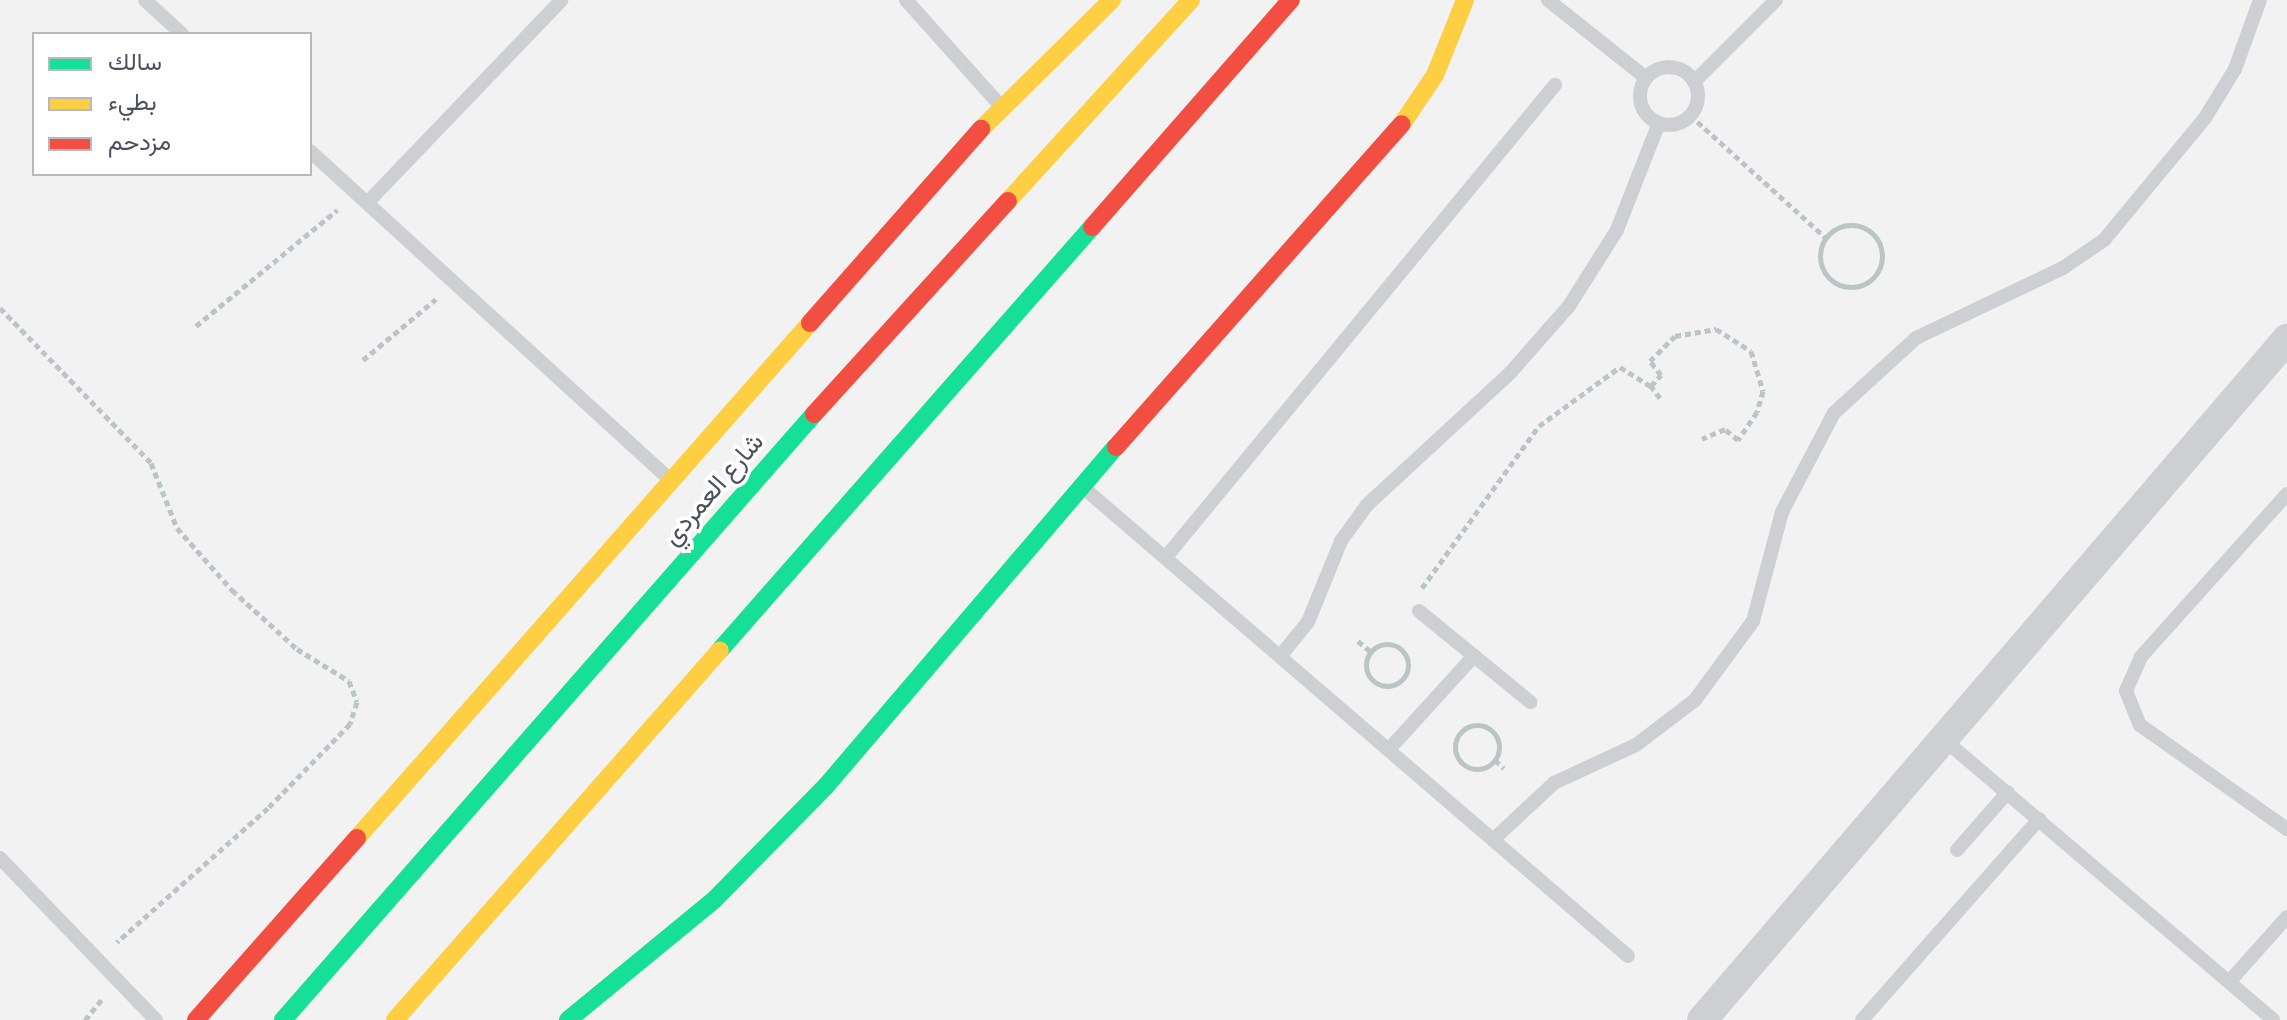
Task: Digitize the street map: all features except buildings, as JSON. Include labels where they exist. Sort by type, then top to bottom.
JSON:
[{"type":"street","points":[[196,1020],[1001,106],[1112,0]]},
{"type":"street","name":"شارع العمردي","points":[[283,1020],[817,411],[1191,0]]},
{"type":"street","points":[[395,1020],[1291,0]]},
{"type":"street","points":[[568,1020],[771,844],[1081,486],[1390,143],[1435,75],[1465,0]]},
{"type":"street","points":[[1702,1020],[1941,736],[2287,339]]},
{"type":"lane","points":[[145,0],[180,32]]},
{"type":"lane","points":[[362,198],[562,0]]},
{"type":"lane","points":[[906,0],[1001,106]]},
{"type":"lane","points":[[1548,0],[1646,78]]},
{"type":"lane","points":[[1694,82],[1776,0]]},
{"type":"lane","points":[[1495,838],[1554,783],[1636,745],[1695,700],[1753,621],[1782,512],[1834,413],[1916,338],[2063,268],[2104,240],[2205,118],[2235,69],[2260,0]]},
{"type":"lane","points":[[1646,78],[1671,67],[1694,82],[1698,99],[1690,115],[1659,123]]},
{"type":"lane","points":[[1646,78],[1641,104],[1659,123]]},
{"type":"lane","points":[[1166,557],[1555,85]]},
{"type":"lane","points":[[1282,654],[1308,622],[1341,541],[1367,505],[1511,372],[1569,306],[1617,230],[1659,123]]},
{"type":"lane","points":[[312,153],[671,481]]},
{"type":"lane","points":[[1081,486],[1392,746],[1628,956]]},
{"type":"lane","points":[[2287,494],[2141,657],[2126,691],[2140,725],[2287,829]]},
{"type":"lane","points":[[1419,611],[1530,702]]},
{"type":"lane","points":[[1392,746],[1474,656]]},
{"type":"lane","points":[[1941,736],[2273,1020]]},
{"type":"lane","points":[[1957,850],[2008,792]]},
{"type":"lane","points":[[1862,1020],[2039,819]]},
{"type":"lane","points":[[0,858],[156,1020]]},
{"type":"lane","points":[[2229,982],[2287,917]]},
{"type":"path","points":[[1690,115],[1825,237]]},
{"type":"path","points":[[196,326],[362,198]]},
{"type":"path","points":[[1854,224],[1870,230],[1880,243],[1876,275],[1864,285],[1832,281],[1819,253],[1825,237],[1854,224]]},
{"type":"path","points":[[363,360],[454,283]]},
{"type":"path","points":[[0,308],[151,463],[177,528],[207,562],[297,649],[349,681],[357,702],[350,724],[268,808],[98,958]]},
{"type":"path","points":[[1651,386],[1661,375],[1650,361],[1675,336],[1716,329],[1751,351],[1763,391],[1757,412],[1738,440],[1725,429],[1702,439]]},
{"type":"path","points":[[1419,611],[1426,577],[1539,426],[1620,367],[1651,386],[1660,398]]},
{"type":"path","points":[[1358,641],[1370,651],[1373,681],[1383,686],[1404,679],[1401,648],[1391,643],[1370,651]]},
{"type":"path","points":[[1489,726],[1500,742],[1495,760],[1480,769],[1462,764],[1455,747],[1462,730],[1489,726]]},
{"type":"path","points":[[1495,760],[1504,768]]},
{"type":"traffic: fast","points":[[720,650],[1092,227]]},
{"type":"traffic: fast","points":[[283,1020],[814,414]]},
{"type":"traffic: fast","points":[[568,1020],[714,900],[826,786],[1116,447]]},
{"type":"traffic: slow","points":[[981,129],[1112,0]]},
{"type":"traffic: slow","points":[[1008,201],[1191,0]]},
{"type":"traffic: slow","points":[[1402,124],[1435,75],[1465,0]]},
{"type":"traffic: slow","points":[[357,838],[810,323]]},
{"type":"traffic: slow","points":[[395,1020],[720,650]]},
{"type":"traffic: jam","points":[[1092,227],[1291,0]]},
{"type":"traffic: jam","points":[[1116,447],[1402,124]]},
{"type":"traffic: jam","points":[[810,323],[981,129]]},
{"type":"traffic: jam","points":[[814,414],[1008,201]]},
{"type":"traffic: jam","points":[[196,1020],[357,838]]}]
